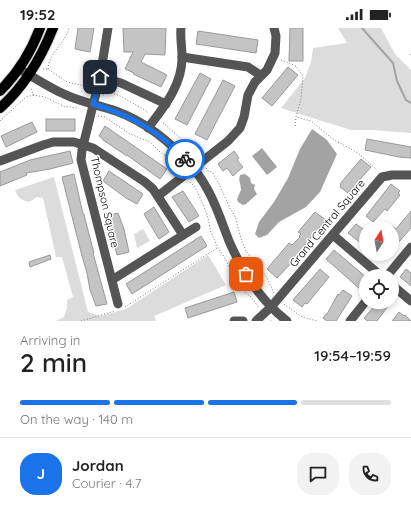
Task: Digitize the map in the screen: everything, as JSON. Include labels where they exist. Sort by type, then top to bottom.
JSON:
[{"type":"main road","points":[[0,91],[19,69],[30,51],[40,28]]},
{"type":"main road","points":[[0,108],[30,75],[53,28]]},
{"type":"street","name":"Thompson Square","points":[[108,28],[100,77],[83,145],[81,160],[112,280],[121,307]]},
{"type":"street","points":[[148,128],[166,104],[180,76],[182,57],[181,28]]},
{"type":"street","points":[[158,196],[194,169],[237,132],[243,122],[248,95],[260,75],[267,70],[273,57],[276,45],[274,28]]},
{"type":"street","points":[[182,57],[248,67],[260,75]]},
{"type":"street","points":[[19,69],[64,95],[116,111],[148,128],[178,151],[194,169],[215,203],[229,240],[242,267],[254,287],[271,307],[287,321]]},
{"type":"street","points":[[100,77],[121,83],[166,104]]},
{"type":"street","points":[[0,161],[53,142],[74,142],[83,145],[102,154],[145,182],[158,196],[183,235]]},
{"type":"street","points":[[382,177],[392,175],[411,175]]},
{"type":"street","name":"Grand Central Square","points":[[256,321],[271,307],[382,177]]},
{"type":"street","points":[[112,280],[196,227]]},
{"type":"street","points":[[333,235],[372,269]]},
{"type":"street","points":[[393,269],[411,247]]},
{"type":"street","points":[[399,292],[411,301]]},
{"type":"street","points":[[350,321],[360,309]]},
{"type":"street","points":[[234,321],[243,321]]},
{"type":"path","points":[[48,69],[50,58],[66,36],[69,28]]},
{"type":"path","points":[[273,57],[296,66],[303,76],[301,99],[295,126]]},
{"type":"path","points":[[0,121],[26,97],[33,95],[31,88]]},
{"type":"path","points":[[296,117],[311,121],[334,140],[358,153],[375,167],[382,177]]},
{"type":"path","points":[[81,321],[121,307],[218,248]]},
{"type":"shaded area","points":[[338,28],[381,28],[395,54],[411,70],[411,133],[351,130],[281,108],[305,78],[311,62],[313,48],[347,43]]},
{"type":"shaded area","points":[[312,129],[327,140],[337,154],[320,192],[306,207],[279,222],[267,235],[259,238],[255,234],[259,222],[274,202],[288,178],[300,149]]},
{"type":"shaded area","points":[[262,148],[277,167],[267,175],[252,156]]},
{"type":"shaded area","points":[[245,174],[250,178],[251,183],[255,185],[254,189],[257,194],[243,205],[238,202],[237,199],[241,190],[239,180],[240,175]]},
{"type":"shaded area","points":[[54,177],[88,312],[100,316],[126,309],[208,255],[226,285],[154,316],[156,321],[56,321],[64,317],[67,308],[67,300],[73,297],[62,257],[56,257],[43,198],[37,197],[29,202],[19,197],[15,190]]},
{"type":"shaded area","points":[[143,229],[150,241],[137,248],[134,234]]},
{"type":"building","points":[[78,28],[94,28],[90,52],[75,49]]},
{"type":"building","points":[[123,28],[166,28],[165,55],[145,54],[141,62],[167,75],[161,87],[125,69],[133,52],[124,52]]},
{"type":"building","points":[[290,28],[303,28],[303,61],[289,61]]},
{"type":"building","points":[[198,31],[258,40],[256,53],[196,44]]},
{"type":"building","points":[[288,67],[298,75],[272,106],[262,98]]},
{"type":"building","points":[[200,73],[211,79],[187,125],[175,119]]},
{"type":"building","points":[[223,80],[235,86],[207,140],[195,134]]},
{"type":"building","points":[[46,119],[75,119],[75,131],[46,131]]},
{"type":"building","points":[[32,122],[37,132],[6,147],[1,136]]},
{"type":"building","points":[[105,126],[167,169],[160,179],[103,140],[99,136]]},
{"type":"building","points":[[367,139],[411,147],[411,158],[365,150]]},
{"type":"building","points":[[70,151],[73,163],[26,173],[27,175],[0,186],[0,172],[30,160]]},
{"type":"building","points":[[234,151],[239,158],[237,160],[243,167],[233,176],[227,168],[223,171],[218,164]]},
{"type":"building","points":[[361,159],[371,167],[348,193],[340,187],[340,184]]},
{"type":"building","points":[[109,171],[143,194],[137,204],[103,181]]},
{"type":"building","points":[[74,174],[107,304],[96,306],[90,290],[62,177]]},
{"type":"building","points":[[391,184],[400,191],[398,193],[400,195],[387,211],[385,209],[374,221],[366,216]]},
{"type":"building","points":[[183,191],[199,216],[189,222],[172,197]]},
{"type":"building","points":[[154,207],[169,232],[159,239],[144,214]]},
{"type":"building","points":[[411,211],[411,228],[399,242],[399,225]]},
{"type":"building","points":[[315,212],[326,220],[303,247],[304,248],[297,257],[277,278],[267,269],[289,243],[292,245],[300,237],[299,236],[301,234],[298,232]]},
{"type":"building","points":[[118,213],[124,229],[129,252],[117,255],[107,216]]},
{"type":"building","points":[[356,224],[359,226],[359,242],[348,233]]},
{"type":"building","points":[[201,236],[207,246],[132,294],[126,284]]},
{"type":"building","points":[[334,250],[359,271],[359,288],[326,259]]},
{"type":"building","points":[[50,255],[51,259],[30,267],[29,262]]},
{"type":"building","points":[[320,269],[329,277],[307,304],[305,303],[302,307],[293,300]]},
{"type":"building","points":[[406,269],[411,273],[411,286],[400,277]]},
{"type":"building","points":[[343,290],[352,296],[336,321],[327,321],[323,318],[327,314],[338,294],[339,295]]},
{"type":"building","points":[[234,292],[237,302],[188,318],[185,308]]},
{"type":"building","points":[[372,309],[386,309],[377,321],[367,321],[364,318]]},
{"type":"building","points":[[399,312],[404,316],[405,315],[411,321],[392,321]]},
{"type":"waterway","points":[[362,28],[393,63],[397,81],[406,100],[411,103]]},
{"type":"way so far","points":[[185,159],[207,188],[215,203],[222,218],[229,240],[246,274]]},
{"type":"route","points":[[100,77],[93,104],[116,111],[148,128],[165,140],[185,159]]}]
